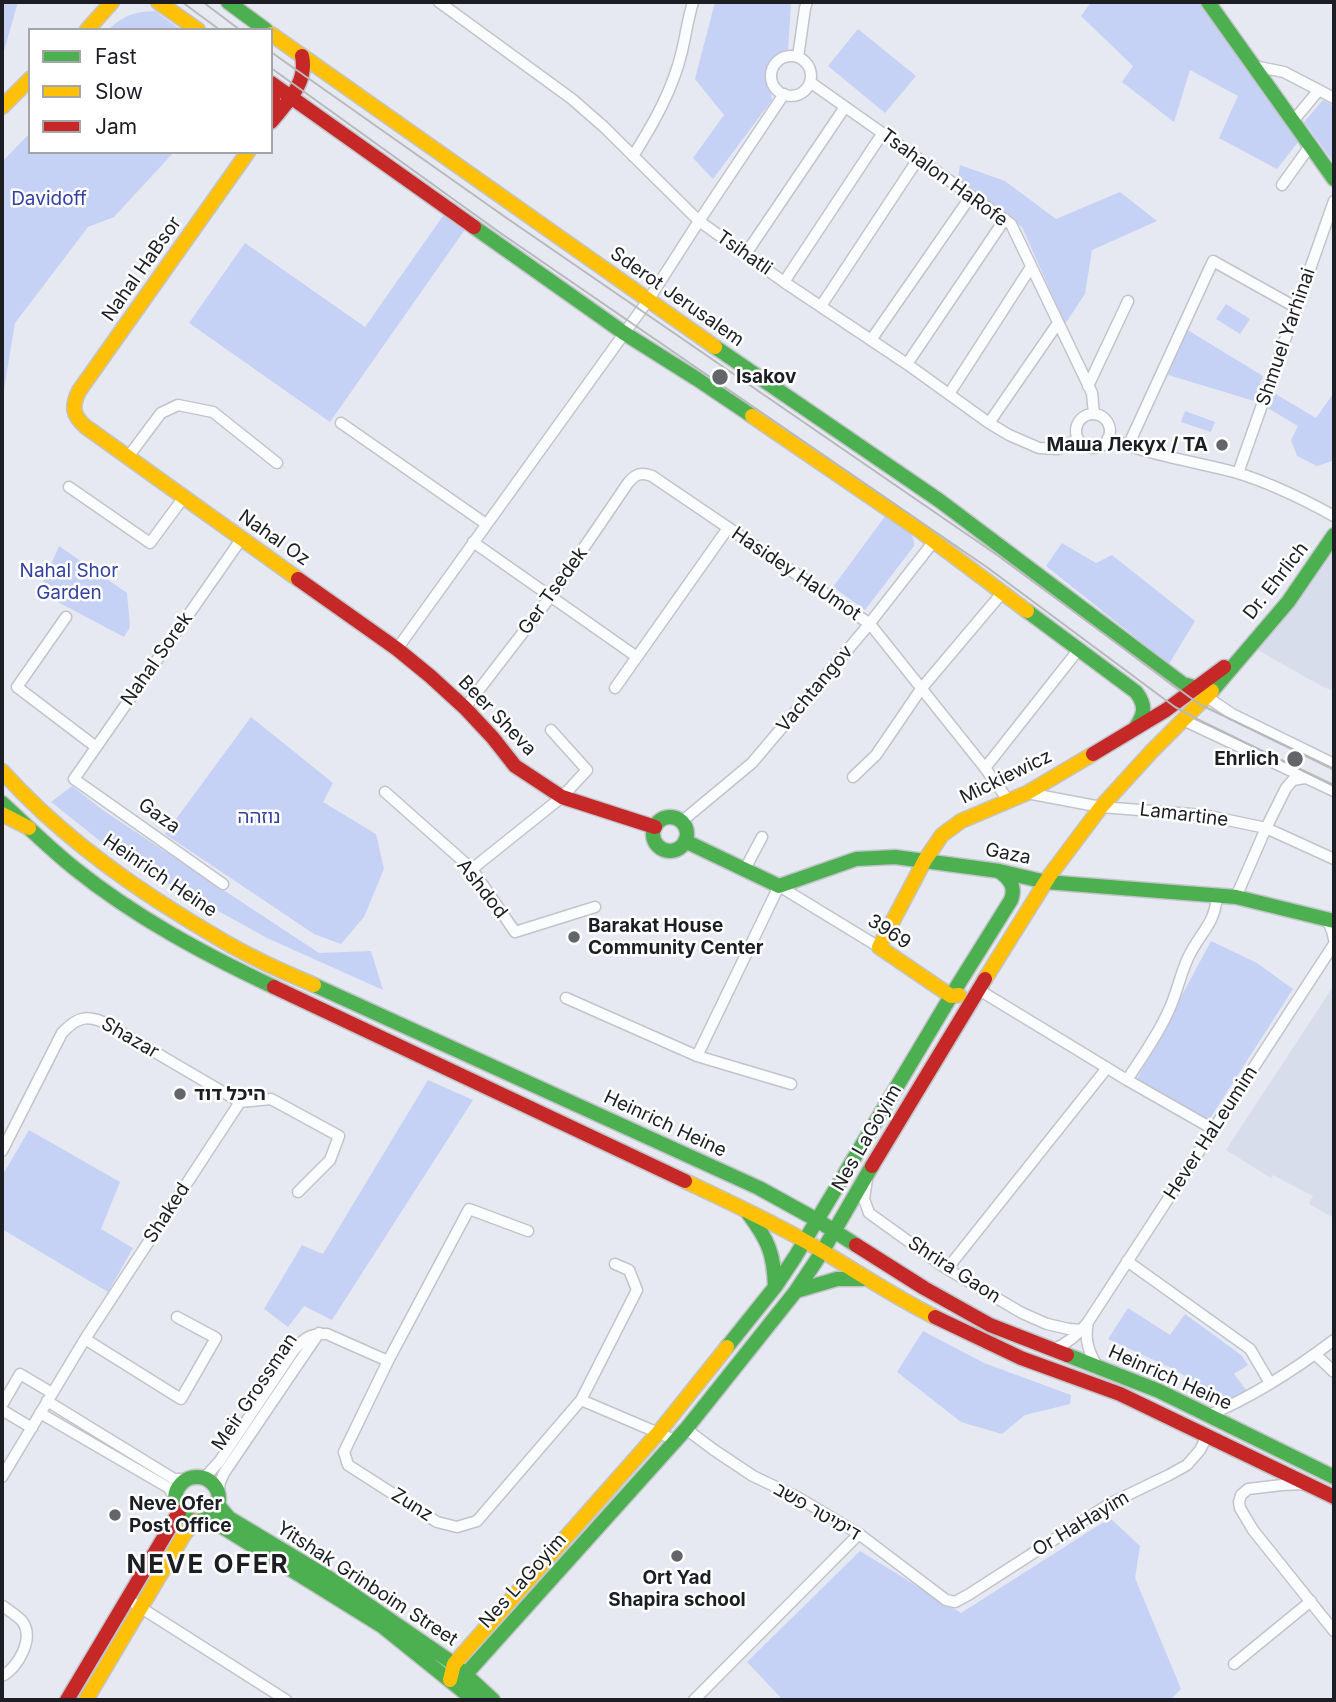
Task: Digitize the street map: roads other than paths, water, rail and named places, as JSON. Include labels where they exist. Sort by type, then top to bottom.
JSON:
[{"type":"main road","points":[[90,28],[113,2]]},
{"type":"main road","points":[[102,15],[122,2]]},
{"type":"main road","points":[[158,2],[195,28]]},
{"type":"main road","points":[[228,2],[263,28]]},
{"type":"main road","points":[[1208,2],[1334,179]]},
{"type":"main road","name":"Sderot Jerusalem","points":[[273,35],[791,401],[940,501],[1174,677],[1202,692]]},
{"type":"main road","points":[[273,120],[303,76],[302,56]]},
{"type":"main road","points":[[2,107],[28,81]]},
{"type":"main road","points":[[273,86],[624,333],[697,379],[934,541],[1139,694],[1144,710],[1136,727]]},
{"type":"main road","name":"Nahal HaBsor","points":[[72,410],[79,391],[247,154]]},
{"type":"main road","name":"Nahal Oz","points":[[72,410],[78,420],[128,457],[397,649]]},
{"type":"main road","name":"Dr. Ehrlich","points":[[1202,692],[1247,648],[1288,602],[1334,535]]},
{"type":"main road","name":"Beer Sheva","points":[[397,649],[465,708],[515,766],[562,797],[655,827]]},
{"type":"main road","name":"Nes LaGoyim","points":[[459,1669],[685,1429],[796,1291],[1046,881],[1101,807],[1183,720],[1202,692]]},
{"type":"main road","name":"Mickiewicz","points":[[879,947],[925,860],[942,835],[953,826],[1027,793],[1136,727],[1202,692]]},
{"type":"main road","name":"Heinrich Heine","points":[[2,771],[34,805],[69,836],[118,873],[201,929],[254,958],[759,1188],[835,1230],[990,1325],[1159,1391],[1334,1477]]},
{"type":"main road","name":"Heinrich Heine","points":[[2,803],[58,855],[97,886],[152,923],[213,958],[745,1209],[805,1241],[903,1301],[974,1337],[1021,1358],[1119,1394],[1334,1497]]},
{"type":"main road","points":[[2,814],[29,828]]},
{"type":"main road","points":[[671,818],[681,822],[686,831],[685,841],[678,849],[668,851],[655,842],[653,832],[662,820],[671,818]]},
{"type":"main road","points":[[685,841],[779,886]]},
{"type":"main road","name":"Gaza","points":[[779,886],[856,859],[879,856],[948,863],[1046,881],[1236,897],[1331,920]]},
{"type":"main road","name":"Nes LaGoyim","points":[[471,1656],[659,1433],[775,1287],[1013,896],[1012,883],[999,872]]},
{"type":"main road","name":"3969","points":[[879,947],[951,996]]},
{"type":"main road","points":[[951,996],[979,990]]},
{"type":"main road","points":[[745,1209],[764,1234],[770,1247],[775,1262],[775,1287]]},
{"type":"main road","points":[[796,1291],[831,1279],[856,1278],[868,1281]]},
{"type":"main road","points":[[66,1700],[127,1598],[177,1505],[178,1488],[194,1479],[212,1484],[218,1499],[212,1514],[185,1533],[86,1700]]},
{"type":"main road","name":"Yitshak Grinboim Street","points":[[218,1499],[229,1518],[329,1578],[430,1647],[459,1669],[476,1694]]},
{"type":"main road","points":[[177,1505],[183,1517],[199,1521]]},
{"type":"main road","name":"Yitshak Grinboim Street","points":[[199,1521],[210,1521],[223,1528],[383,1626],[450,1680],[493,1700]]},
{"type":"main road","points":[[430,1647],[471,1656],[476,1694]]},
{"type":"main road","points":[[450,1680],[459,1669]]},
{"type":"street","name":"Tsihatli","points":[[439,2],[572,99],[699,221],[989,423],[1039,448],[1058,449],[1078,439]]},
{"type":"street","points":[[633,156],[662,108],[671,85],[693,2]]},
{"type":"street","points":[[797,57],[803,4]]},
{"type":"street","points":[[784,57],[797,57],[803,60],[810,70],[810,82],[802,92],[785,94],[774,85],[774,66],[784,57]]},
{"type":"street","points":[[1254,66],[1284,72],[1334,97]]},
{"type":"street","name":"Tsahalon HaRofe","points":[[810,82],[1012,224],[1088,386],[1093,399],[1094,414]]},
{"type":"street","points":[[1293,121],[1319,90]]},
{"type":"street","points":[[397,649],[649,299],[785,94]]},
{"type":"street","points":[[746,255],[845,107]]},
{"type":"street","points":[[784,282],[882,134]]},
{"type":"street","points":[[1282,186],[1310,146]]},
{"type":"street","points":[[821,306],[918,159]]},
{"type":"street","points":[[871,340],[971,195]]},
{"type":"street","name":"Shmuel Yarhinai","points":[[1238,473],[1334,201]]},
{"type":"street","points":[[907,364],[1004,219]]},
{"type":"street","points":[[1128,446],[1213,261],[1297,307]]},
{"type":"street","points":[[949,394],[1031,267]]},
{"type":"street","points":[[1088,386],[1128,301]]},
{"type":"street","points":[[989,423],[1058,323]]},
{"type":"street","points":[[128,457],[161,413],[178,405],[213,412],[276,463]]},
{"type":"street","points":[[1100,415],[1107,422],[1110,433],[1108,438],[1101,446],[1096,447],[1086,446],[1078,439],[1077,429],[1084,416],[1100,415]]},
{"type":"street","points":[[341,423],[486,524]]},
{"type":"street","points":[[1108,438],[1128,446],[1238,473],[1309,502],[1334,516]]},
{"type":"street","name":"Hasidey HaUmot","points":[[639,474],[652,476],[870,624],[1008,800]]},
{"type":"street","name":"Ger Tsedek","points":[[465,708],[551,596],[628,482],[639,474]]},
{"type":"street","points":[[69,487],[150,543],[184,497]]},
{"type":"street","points":[[615,688],[728,528]]},
{"type":"street","name":"Nahal Sorek","points":[[74,779],[242,538]]},
{"type":"street","points":[[473,541],[637,657]]},
{"type":"street","name":"Vachtangov","points":[[681,822],[752,763],[870,624],[934,541]]},
{"type":"street","points":[[853,776],[876,755],[921,689],[1002,593]]},
{"type":"street","points":[[66,617],[17,687],[96,747]]},
{"type":"street","points":[[985,768],[1079,649]]},
{"type":"street","name":"Sderot Jerusalem","points":[[1202,692],[1232,714],[1334,765]]},
{"type":"street","points":[[1183,720],[1334,790]]},
{"type":"street","points":[[472,869],[562,797],[587,770],[551,730]]},
{"type":"street","points":[[1307,778],[1314,755]]},
{"type":"street","points":[[1236,897],[1289,783],[1298,778],[1307,778]]},
{"type":"street","name":"Gaza","points":[[74,779],[223,884]]},
{"type":"street","name":"Ashdod","points":[[385,792],[472,869],[514,932],[595,907]]},
{"type":"street","name":"Lamartine","points":[[1027,793],[1101,807],[1204,815],[1266,828],[1334,859]]},
{"type":"street","points":[[745,869],[762,837]]},
{"type":"street","points":[[697,1056],[779,886]]},
{"type":"street","name":"3969","points":[[779,886],[879,947]]},
{"type":"street","points":[[1127,1080],[1159,1032],[1188,958],[1216,912],[1217,895]]},
{"type":"street","name":"Hever HaLeumim","points":[[1052,1350],[1066,1343],[1085,1326],[1213,1129],[1334,942],[1331,920]]},
{"type":"street","points":[[979,990],[1213,1129]]},
{"type":"street","points":[[566,998],[697,1056],[791,1084]]},
{"type":"street","name":"Shazar","points":[[2,1151],[62,1033],[77,1020],[93,1017],[107,1024],[240,1102]]},
{"type":"street","points":[[947,1269],[1107,1068]]},
{"type":"street","points":[[240,1102],[271,1099],[339,1136],[330,1160],[298,1192]]},
{"type":"street","name":"Shaked","points":[[2,1477],[85,1339],[240,1102]]},
{"type":"street","name":"Shrira Gaon","points":[[868,1175],[864,1199],[869,1213],[947,1269],[1022,1313],[1047,1324],[1069,1329],[1085,1326]]},
{"type":"street","name":"Zunz","points":[[527,1231],[469,1209],[344,1452],[348,1465],[437,1522],[457,1527],[477,1521],[581,1400],[637,1290],[629,1270],[615,1264]]},
{"type":"street","points":[[1127,1261],[1250,1349],[1270,1383]]},
{"type":"street","points":[[85,1339],[181,1399],[216,1338],[177,1317]]},
{"type":"street","points":[[1085,1326],[1086,1344],[1098,1367]]},
{"type":"street","points":[[318,1333],[327,1334],[388,1362]]},
{"type":"street","name":"Meir Grossman","points":[[194,1479],[207,1475],[219,1462],[294,1350],[304,1339],[318,1333]]},
{"type":"street","name":"Meir Grossman","points":[[218,1499],[224,1473],[318,1333]]},
{"type":"street","points":[[1209,1416],[1270,1383],[1334,1340]]},
{"type":"street","points":[[1315,1354],[1334,1373]]},
{"type":"street","points":[[32,1428],[2,1408],[20,1374],[50,1397],[174,1479],[194,1479]]},
{"type":"street","points":[[581,1400],[675,1440]]},
{"type":"street","points":[[40,1413],[169,1488],[177,1505]]},
{"type":"street","name":"דימיטר פשב","points":[[685,1429],[753,1476],[859,1534],[946,1600]]},
{"type":"street","name":"Or HaHayim","points":[[946,1600],[955,1602],[968,1595],[1111,1503],[1187,1465],[1200,1450],[1207,1436]]},
{"type":"street","points":[[1308,1483],[1248,1489],[1241,1495],[1240,1508],[1253,1530],[1334,1630]]},
{"type":"street","points":[[694,1700],[859,1534]]},
{"type":"street","points":[[127,1598],[286,1700]]},
{"type":"street","points":[[1234,1664],[1311,1601]]},
{"type":"street","points":[[2,1676],[8,1673],[27,1641],[22,1621],[3,1606]]},
{"type":"tram line","points":[[182,2],[217,28]]},
{"type":"tram line","points":[[203,2],[237,28]]},
{"type":"tram line","points":[[273,53],[508,219],[997,555],[1199,704],[1334,769]]},
{"type":"tram line","points":[[273,69],[499,232],[988,568],[1175,707],[1334,786]]},
{"type":"place","name":"Isakov","points":[[720,377]]},
{"type":"place","name":"Маша Лекух / ТА","points":[[1222,445]]},
{"type":"place","name":"Ehrlich","points":[[1295,759]]},
{"type":"place","name":"Barakat House Community Center","points":[[574,937]]},
{"type":"place","name":"היכל דוד","points":[[180,1094]]},
{"type":"place","name":"Neve Ofer Post Office","points":[[115,1515]]},
{"type":"place","name":"Ort Yad Shapira school","points":[[677,1556]]},
{"type":"district","name":"NEVE OFER","points":[[208,1565]]},
{"type":"park label","name":"Davidoff","points":[[49,199]]},
{"type":"park label","name":"Nahal Shor Garden","points":[[69,582]]},
{"type":"park label","name":"נוזהה","points":[[259,817]]}]
